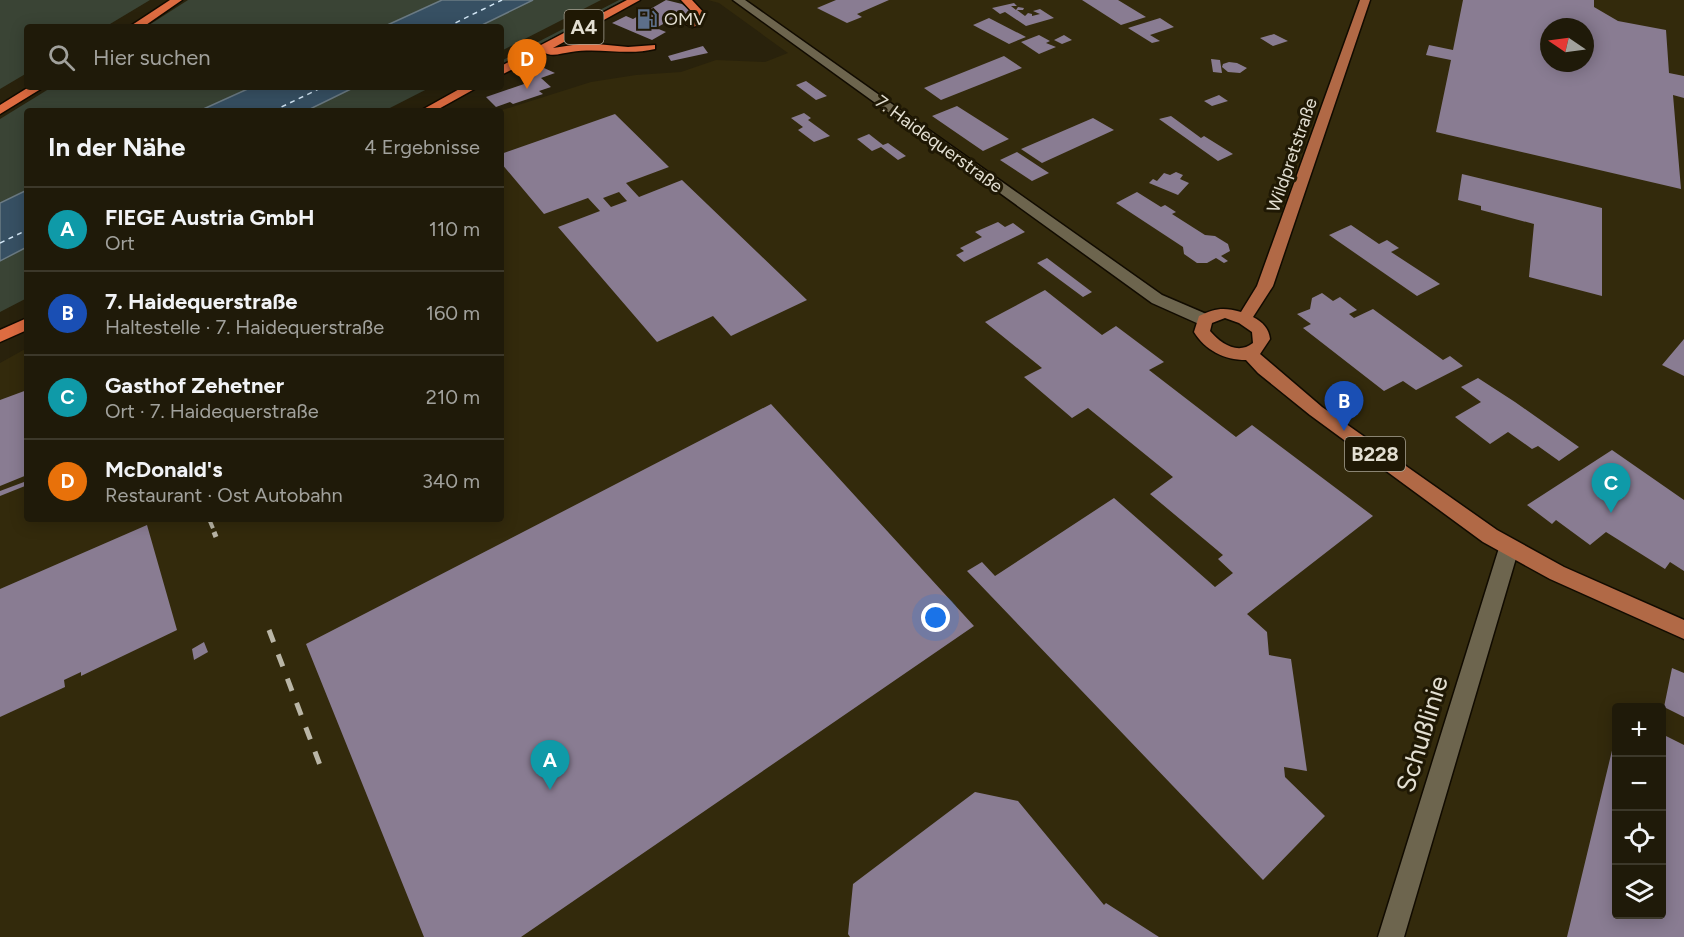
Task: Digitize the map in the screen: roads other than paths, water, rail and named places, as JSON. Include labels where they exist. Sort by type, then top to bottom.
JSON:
[{"type":"highway","points":[[140,24],[177,0]]},
{"type":"highway","name":"A4","points":[[504,70],[635,0]]},
{"type":"highway","points":[[686,0],[699,13],[692,24]]},
{"type":"highway","points":[[533,54],[586,46],[623,54],[651,47]]},
{"type":"highway","points":[[0,110],[33,90]]},
{"type":"highway","points":[[432,108],[466,90]]},
{"type":"highway","points":[[0,337],[24,325]]},
{"type":"main road","name":"Wildpretstraße","points":[[1245,318],[1265,286],[1365,0]]},
{"type":"main road","points":[[1225,313],[1245,318],[1254,324],[1262,339],[1260,346],[1248,352],[1235,353],[1213,346],[1202,333],[1205,320],[1211,315],[1225,313]]},
{"type":"main road","name":"B228","points":[[1248,352],[1272,376],[1316,411],[1509,548],[1557,573],[1684,630]]},
{"type":"street","name":"7. Haidequerstraße","points":[[738,0],[1157,299],[1205,320]]},
{"type":"street","name":"Schußlinie","points":[[1391,937],[1509,548]]},
{"type":"water","points":[[442,0],[533,0],[484,24],[390,24]]},
{"type":"water","points":[[245,90],[349,90],[312,108],[206,108]]},
{"type":"water","points":[[24,191],[24,249],[0,261],[0,203]]},
{"type":"railway","points":[[210,522],[215,533]]},
{"type":"railway","points":[[214,532],[216,537]]},
{"type":"railway","points":[[269,630],[320,765]]},
{"type":"place","name":"OMV","points":[[647,19]]},
{"type":"place","name":"McDonald's","points":[[527,89]]},
{"type":"place","name":"7. Haidequerstraße","points":[[1344,431]]},
{"type":"place","name":"Gasthof Zehetner","points":[[1611,513]]},
{"type":"place","name":"FIEGE Austria GmbH","points":[[550,790]]}]
